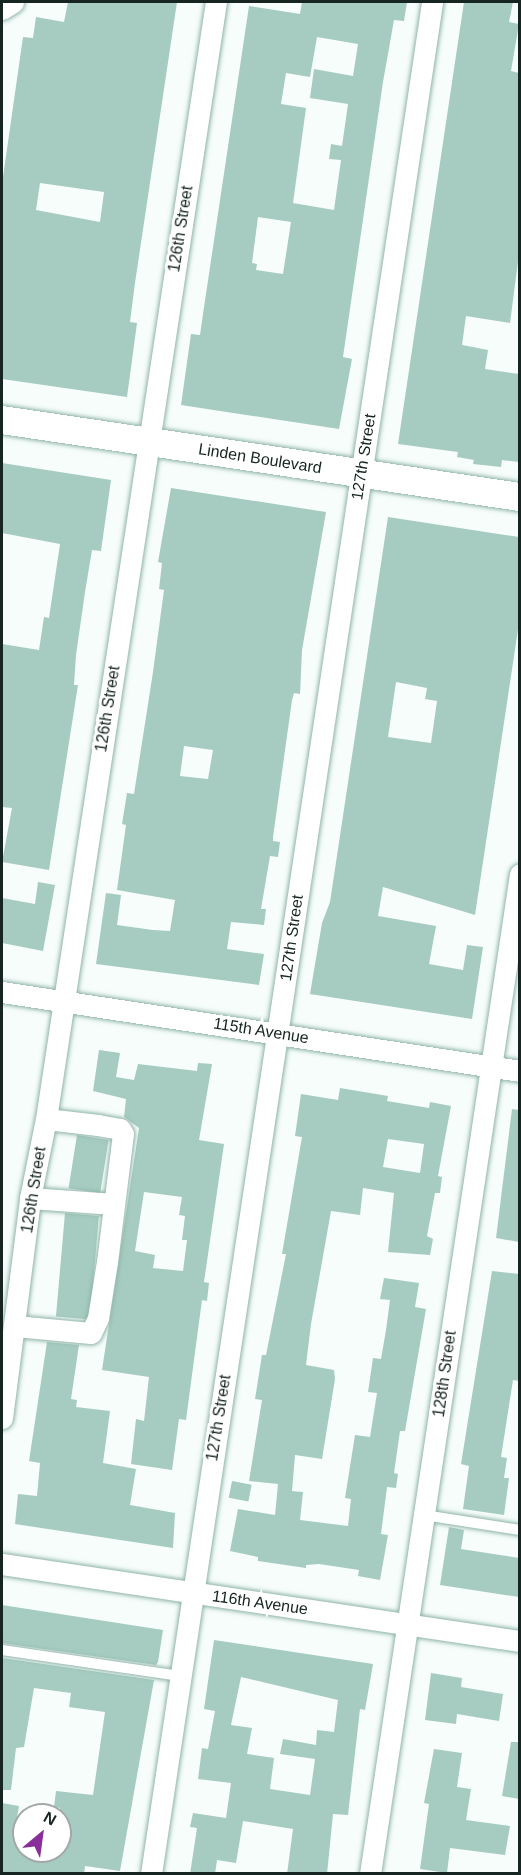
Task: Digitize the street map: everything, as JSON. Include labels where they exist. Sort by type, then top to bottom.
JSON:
[{"type":"main road","name":"Linden Boulevard","points":[[2,420],[519,497]]},
{"type":"street","points":[[2,9],[13,2]]},
{"type":"street","name":"126th Street","points":[[2,1418],[30,1198],[46,1119],[216,2]]},
{"type":"street","name":"127th Street","points":[[151,1874],[432,2]]},
{"type":"street","name":"128th Street","points":[[369,1874],[519,874]]},
{"type":"street","name":"115th Avenue","points":[[2,992],[519,1071]]},
{"type":"street","points":[[15,1326],[91,1333],[98,1318],[114,1204],[120,1129],[46,1119]]},
{"type":"street","points":[[30,1198],[114,1204]]},
{"type":"street","name":"116th Avenue","points":[[2,1564],[519,1641]]},
{"type":"lane","points":[[424,1515],[519,1530]]},
{"type":"lane","points":[[2,1650],[180,1677]]},
{"type":"building","points":[[68,2],[177,2],[130,322],[137,323],[127,397],[2,379],[2,184],[23,37],[33,38],[36,17],[64,22]],"holes":[[[40,183],[104,192],[100,222],[36,210]]]},
{"type":"building","points":[[302,2],[407,2],[404,21],[394,20],[383,82],[343,357],[352,359],[339,429],[181,405],[191,334],[200,335],[249,6],[300,14]],"holes":[[[317,37],[358,44],[353,76],[314,69],[310,98],[348,104],[342,146],[331,144],[329,159],[341,160],[334,210],[293,203],[306,108],[281,104],[286,73],[310,77]],[[258,217],[291,222],[283,274],[256,270],[257,264],[252,263]]]},
{"type":"building","points":[[464,2],[513,2],[509,22],[519,24],[511,71],[519,73],[519,254],[510,323],[466,316],[462,345],[488,350],[485,369],[519,374],[519,462],[502,460],[501,467],[473,464],[474,460],[457,457],[458,452],[398,444]]},
{"type":"building","points":[[2,463],[111,480],[101,551],[92,550],[85,592],[76,655],[74,685],[78,685],[49,870],[2,862],[12,808],[2,807],[2,644],[39,650],[44,617],[49,618],[60,544],[2,533]]},
{"type":"building","points":[[171,488],[326,512],[302,650],[300,694],[294,693],[292,700],[273,837],[273,841],[280,842],[278,857],[270,856],[261,909],[266,909],[264,925],[231,922],[227,949],[264,954],[259,985],[96,964],[106,893],[121,895],[117,925],[153,930],[170,931],[175,900],[117,890],[126,825],[122,824],[127,793],[134,794],[164,590],[159,589],[162,563],[158,562]],"holes":[[[184,746],[213,750],[208,779],[180,776]]]},
{"type":"building","points":[[388,517],[519,537],[519,623],[475,915],[383,887],[378,916],[436,926],[429,964],[463,970],[467,945],[483,947],[472,1019],[310,994],[322,923],[330,902]],"holes":[[[396,682],[427,688],[425,699],[437,701],[431,743],[388,737]]]},
{"type":"building","points":[[38,882],[55,885],[43,951],[2,943],[2,898],[35,904]]},
{"type":"building","points":[[99,1050],[120,1053],[116,1077],[134,1080],[138,1064],[197,1071],[198,1063],[212,1064],[199,1140],[224,1144],[204,1282],[209,1283],[207,1301],[202,1300],[186,1420],[179,1419],[172,1470],[131,1464],[136,1419],[144,1421],[149,1377],[102,1370],[139,1128],[124,1117],[126,1099],[93,1091]],"holes":[[[144,1192],[182,1197],[179,1215],[185,1216],[182,1240],[187,1240],[183,1271],[153,1268],[155,1255],[135,1251]]]},
{"type":"building","points":[[340,1088],[388,1096],[387,1101],[429,1108],[430,1102],[451,1106],[438,1176],[442,1177],[440,1193],[435,1193],[427,1236],[433,1239],[430,1255],[388,1252],[394,1193],[363,1188],[360,1215],[331,1211],[311,1324],[306,1365],[334,1370],[335,1379],[322,1459],[295,1455],[292,1491],[303,1492],[300,1520],[348,1526],[351,1499],[345,1498],[355,1435],[370,1437],[377,1393],[368,1392],[373,1358],[381,1359],[386,1330],[390,1300],[380,1299],[384,1278],[419,1283],[415,1307],[426,1309],[405,1431],[400,1431],[394,1473],[398,1474],[396,1488],[387,1487],[381,1534],[388,1535],[380,1580],[358,1576],[359,1570],[319,1564],[306,1565],[306,1568],[258,1561],[258,1557],[230,1551],[238,1509],[275,1515],[278,1484],[249,1481],[262,1400],[255,1399],[262,1355],[266,1355],[286,1254],[282,1254],[302,1137],[295,1136],[301,1094],[338,1100]],"holes":[[[388,1139],[424,1144],[420,1173],[383,1167]]]},
{"type":"building","points":[[512,1109],[519,1110],[519,1242],[496,1238]]},
{"type":"building","points":[[77,1135],[109,1140],[100,1193],[69,1188]]},
{"type":"building","points":[[65,1213],[99,1216],[90,1320],[56,1317]]},
{"type":"building","points":[[492,1271],[519,1274],[519,1381],[513,1380],[501,1457],[507,1458],[504,1478],[509,1478],[504,1515],[463,1509],[469,1466],[461,1464]]},
{"type":"building","points":[[47,1342],[79,1345],[71,1399],[77,1400],[76,1407],[110,1411],[103,1463],[136,1469],[130,1505],[175,1513],[173,1548],[15,1524],[18,1494],[37,1496],[40,1463],[29,1461]]},
{"type":"building","points":[[232,1481],[252,1485],[248,1502],[229,1498]]},
{"type":"building","points":[[449,1527],[464,1530],[461,1549],[519,1558],[519,1597],[440,1585]]},
{"type":"building","points":[[2,1605],[163,1630],[158,1662],[156,1665],[2,1643]]},
{"type":"building","points":[[214,1640],[373,1664],[365,1710],[360,1709],[348,1815],[333,1814],[327,1874],[287,1874],[293,1829],[243,1821],[236,1863],[217,1860],[215,1874],[190,1874],[197,1828],[190,1827],[193,1813],[226,1818],[231,1783],[198,1779],[202,1748],[208,1749],[215,1711],[204,1709]],"holes":[[[241,1677],[338,1700],[334,1732],[317,1730],[316,1745],[283,1739],[280,1754],[315,1759],[310,1795],[270,1789],[274,1758],[247,1754],[252,1728],[231,1725]]]},
{"type":"building","points":[[2,1658],[154,1680],[120,1871],[85,1866],[84,1874],[2,1874],[2,1803],[12,1805],[12,1863],[72,1863],[72,1803],[54,1803],[56,1791],[93,1795],[105,1712],[69,1707],[71,1693],[34,1688],[24,1747],[16,1748],[11,1790],[2,1790]]},
{"type":"building","points":[[431,1673],[462,1678],[461,1687],[503,1694],[499,1721],[457,1714],[456,1724],[425,1720]]},
{"type":"building","points":[[511,1742],[519,1742],[519,1799],[502,1796]]},
{"type":"building","points":[[434,1749],[462,1753],[457,1787],[471,1789],[466,1820],[510,1826],[505,1855],[450,1848],[447,1873],[420,1869],[429,1804],[424,1803]]}]
